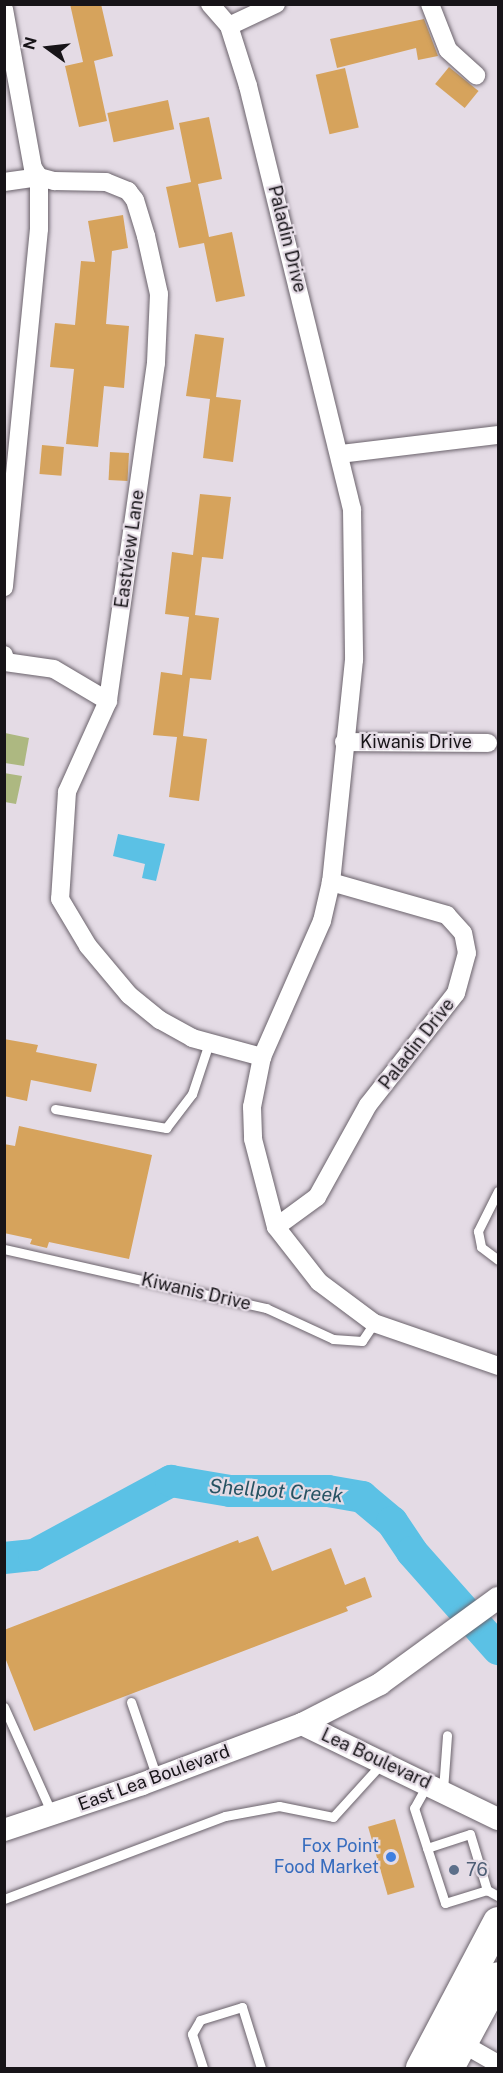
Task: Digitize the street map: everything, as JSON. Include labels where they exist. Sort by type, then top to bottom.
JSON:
[{"type":"main road","points":[[451,2048],[466,1985],[498,1922]]},
{"type":"main road","points":[[421,2068],[451,2048],[498,1977]]},
{"type":"street","name":"Paladin Drive","points":[[210,4],[229,26],[248,86],[352,509],[354,660],[331,882],[322,921],[262,1057],[252,1107],[253,1138],[276,1227],[319,1282],[374,1323],[498,1366]]},
{"type":"street","points":[[229,26],[276,4]]},
{"type":"street","points":[[430,4],[448,50],[476,75]]},
{"type":"street","points":[[4,587],[6,519],[39,229],[39,177],[29,158],[6,21]]},
{"type":"street","points":[[4,182],[39,177]]},
{"type":"street","name":"Eastview Lane","points":[[39,177],[63,182],[106,182],[128,191],[135,200],[146,236],[159,294],[156,363],[108,701],[67,792],[60,899],[88,946],[129,995],[168,1026],[209,1043],[262,1057]]},
{"type":"street","points":[[340,454],[498,435]]},
{"type":"street","points":[[4,655],[5,662],[54,669],[108,701]]},
{"type":"street","name":"Kiwanis Drive","points":[[344,742],[488,743]]},
{"type":"street","name":"Paladin Drive","points":[[276,1227],[316,1197],[368,1105],[456,993],[467,952],[463,933],[447,915],[331,882]]},
{"type":"street","name":"Lea Boulevard","points":[[302,1724],[380,1684],[498,1598]]},
{"type":"street","name":"Lea Boulevard","points":[[302,1724],[436,1787],[480,1821]]},
{"type":"street","name":"East Lea Boulevard","points":[[4,1830],[157,1779],[302,1724]]},
{"type":"street","points":[[451,2048],[498,2064]]},
{"type":"lane","points":[[55,1109],[166,1128],[192,1094],[209,1043]]},
{"type":"lane","points":[[498,1191],[478,1231],[481,1247],[498,1260]]},
{"type":"lane","name":"Kiwanis Drive","points":[[4,1249],[266,1308],[333,1339],[362,1341],[374,1323]]},
{"type":"lane","points":[[131,1702],[157,1779]]},
{"type":"lane","points":[[4,1707],[52,1814]]},
{"type":"lane","points":[[447,1735],[436,1787],[414,1808],[427,1848],[440,1874],[446,1903],[488,1890]]},
{"type":"lane","points":[[4,1899],[225,1816],[279,1806],[333,1817],[384,1761]]},
{"type":"lane","points":[[427,1848],[480,1821]]},
{"type":"lane","points":[[480,1821],[476,1862],[488,1890],[498,1896]]},
{"type":"lane","points":[[202,2068],[192,2034],[200,2020],[242,2007],[261,2068]]},
{"type":"green space","points":[[5,733],[29,738],[24,766],[5,763]]},
{"type":"green space","points":[[4,773],[22,776],[16,804],[5,802]]},
{"type":"water","points":[[118,834],[165,844],[156,881],[142,878],[145,864],[113,856]]},
{"type":"building","points":[[70,4],[101,4],[113,56],[94,61],[107,121],[79,127],[65,66],[83,62]]},
{"type":"building","points":[[424,19],[438,56],[418,60],[416,48],[337,68],[330,39]]},
{"type":"building","points":[[449,67],[479,91],[465,108],[435,84]]},
{"type":"building","points":[[345,68],[359,127],[329,134],[316,75]]},
{"type":"building","points":[[168,100],[174,129],[114,142],[107,113]]},
{"type":"building","points":[[209,117],[222,179],[198,184],[209,237],[232,232],[245,296],[216,302],[204,243],[179,248],[166,187],[191,182],[179,123]]},
{"type":"building","points":[[123,215],[128,248],[112,251],[106,324],[129,326],[124,388],[104,386],[98,447],[66,444],[74,369],[50,367],[55,323],[75,325],[81,261],[95,262],[88,221]]},
{"type":"building","points":[[195,334],[224,338],[216,397],[241,400],[233,462],[203,458],[210,399],[186,396]]},
{"type":"building","points":[[42,445],[64,447],[61,476],[39,474]]},
{"type":"building","points":[[110,452],[129,453],[128,481],[109,480]]},
{"type":"building","points":[[200,494],[231,497],[223,559],[202,557],[195,615],[219,618],[211,680],[190,678],[183,736],[207,739],[199,801],[169,797],[177,737],[153,735],[161,672],[182,675],[189,617],[165,614],[172,552],[193,555]]},
{"type":"building","points":[[4,1039],[38,1045],[36,1052],[97,1064],[91,1092],[31,1080],[27,1101],[4,1096]]},
{"type":"building","points":[[19,1126],[152,1155],[129,1259],[49,1242],[47,1248],[30,1244],[32,1239],[4,1233],[4,1144],[15,1146]]},
{"type":"building","points":[[258,1536],[272,1571],[331,1548],[345,1585],[365,1577],[372,1597],[346,1607],[348,1611],[34,1731],[4,1655],[4,1630],[238,1540],[239,1543]]},
{"type":"building","name":"Fox Point Food Market","points":[[395,1819],[415,1887],[388,1895],[368,1827]]},
{"type":"waterway","name":"Shellpot Creek","points":[[4,1558],[34,1555],[171,1481],[230,1491],[328,1491],[362,1497],[392,1522],[412,1552],[498,1649]]},
{"type":"place","name":"Fox Point Food Market","points":[[391,1857]]},
{"type":"place","name":"76","points":[[454,1870]]}]
